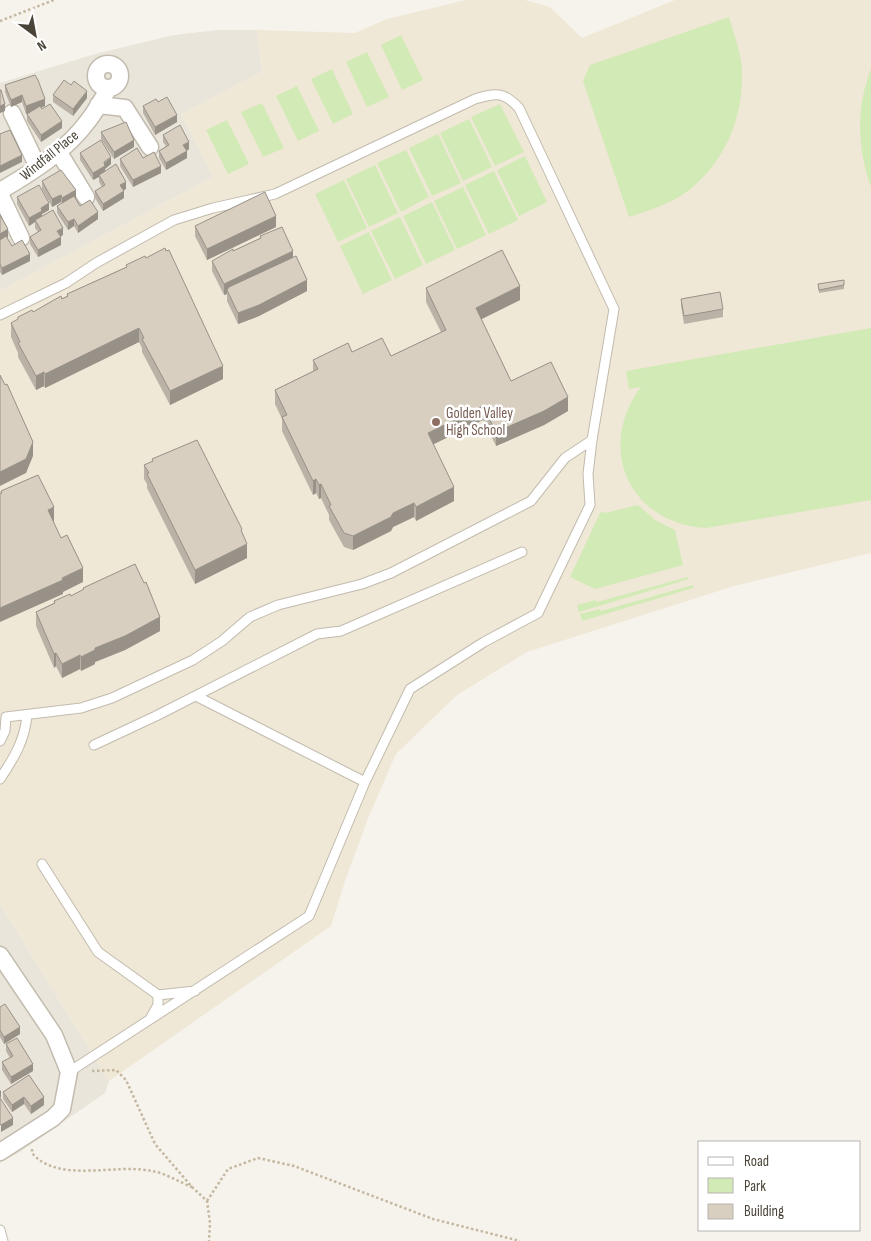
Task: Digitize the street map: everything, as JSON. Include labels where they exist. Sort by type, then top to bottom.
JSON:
[{"type":"street","name":"Windfall Place","points":[[0,193],[58,151],[88,122],[109,88]]},
{"type":"street","points":[[98,105],[125,108],[150,147]]},
{"type":"street","points":[[12,113],[38,166]]},
{"type":"street","points":[[58,151],[86,197]]},
{"type":"street","points":[[0,193],[21,238]]},
{"type":"street","points":[[0,955],[54,1035],[69,1072],[62,1109],[53,1118],[0,1152]]},
{"type":"lane","points":[[0,315],[66,283],[96,263],[174,220],[213,208],[275,194],[475,99],[495,94],[509,98],[519,108],[614,309],[592,440],[588,474],[590,505],[538,613],[484,642],[410,689],[365,782],[309,916],[197,991],[69,1072]]},
{"type":"lane","points":[[0,741],[6,731],[3,716],[81,708],[112,698],[192,660],[222,641],[250,617],[278,605],[353,586],[391,573],[531,501],[565,458],[592,440]]},
{"type":"lane","points":[[94,744],[196,696],[317,634],[341,630],[522,552]]},
{"type":"lane","points":[[196,696],[365,782]]},
{"type":"lane","points":[[0,778],[21,745],[25,733],[27,715]]},
{"type":"lane","points":[[42,864],[98,952],[158,995],[197,991]]},
{"type":"lane","points":[[148,1022],[158,1005],[158,995]]},
{"type":"lane","points":[[0,1230],[3,1241]]},
{"type":"path","points":[[0,21],[54,0]]},
{"type":"path","points":[[69,1072],[116,1070],[126,1080],[155,1144],[192,1187],[207,1201],[210,1222],[209,1241]]},
{"type":"path","points":[[32,1148],[32,1153],[48,1166],[66,1170],[152,1170],[192,1187]]},
{"type":"path","points":[[207,1201],[228,1169],[258,1158],[294,1166],[433,1219],[520,1241]]},
{"type":"shaded area","name":"Golden Valley High School","points":[[466,0],[525,0],[550,7],[582,38],[675,0],[871,0],[871,553],[734,586],[527,652],[457,695],[396,754],[369,816],[331,926],[109,1081],[0,904],[0,291],[213,177],[181,114],[262,72],[257,30],[355,33],[387,19]]},
{"type":"shaded area","points":[[218,30],[257,30],[262,72],[181,114],[213,177],[0,291],[0,83],[95,54],[174,35]]},
{"type":"shaded area","points":[[0,904],[109,1081],[105,1093],[20,1152],[0,1163]]},
{"type":"green space","points":[[729,17],[739,52],[742,73],[739,106],[735,122],[722,153],[702,179],[682,195],[668,203],[629,217],[583,81],[590,65]]},
{"type":"green space","points":[[401,35],[423,80],[402,90],[381,45]]},
{"type":"green space","points":[[367,52],[389,97],[367,107],[346,62]]},
{"type":"green space","points":[[332,69],[353,114],[333,124],[311,79]]},
{"type":"green space","points":[[871,69],[871,187],[863,158],[860,128],[863,98]]},
{"type":"green space","points":[[297,86],[319,131],[298,141],[276,96]]},
{"type":"green space","points":[[262,103],[284,148],[263,157],[241,112]]},
{"type":"green space","points":[[500,104],[524,152],[495,166],[471,117]]},
{"type":"green space","points":[[469,119],[492,167],[463,181],[440,133]]},
{"type":"green space","points":[[227,120],[249,164],[228,174],[206,130]]},
{"type":"green space","points":[[438,134],[461,183],[432,196],[409,148]]},
{"type":"green space","points":[[406,150],[429,197],[401,212],[377,163]]},
{"type":"green space","points":[[525,156],[547,202],[519,216],[497,170]]},
{"type":"green space","points":[[375,165],[398,213],[369,227],[346,179]]},
{"type":"green space","points":[[494,171],[518,220],[489,234],[465,185]]},
{"type":"green space","points":[[344,180],[367,228],[338,242],[315,194]]},
{"type":"green space","points":[[463,187],[486,235],[457,249],[434,201]]},
{"type":"green space","points":[[432,202],[455,250],[426,264],[403,216]]},
{"type":"green space","points":[[400,217],[423,265],[395,279],[371,231]]},
{"type":"green space","points":[[369,232],[392,280],[363,294],[340,246]]},
{"type":"green space","points":[[871,328],[871,500],[706,528],[680,523],[657,513],[640,498],[628,479],[621,457],[621,434],[627,410],[641,387],[629,389],[626,371]]},
{"type":"green space","points":[[638,505],[655,520],[675,530],[683,565],[595,589],[570,577],[601,511],[605,513]]},
{"type":"green space","points":[[688,577],[689,579],[579,612],[577,605],[596,600],[597,602]]},
{"type":"green space","points":[[693,585],[693,588],[582,621],[580,614],[600,609],[601,611]]},
{"type":"building","points":[[35,75],[45,99],[26,106],[22,95],[11,100],[5,85]]},
{"type":"building","points":[[64,80],[71,85],[74,81],[87,91],[73,109],[53,95]]},
{"type":"building","points":[[0,90],[5,104],[0,106]]},
{"type":"building","points":[[167,97],[177,115],[155,127],[143,106],[156,99],[158,102]]},
{"type":"building","points":[[50,104],[62,121],[41,135],[27,114],[40,106],[42,109]]},
{"type":"building","points":[[126,122],[134,140],[114,152],[101,132]]},
{"type":"building","points":[[180,125],[189,142],[183,145],[187,151],[166,163],[159,151],[169,145],[163,135]]},
{"type":"building","points":[[10,130],[22,155],[0,166],[0,134]]},
{"type":"building","points":[[101,140],[111,157],[104,162],[105,166],[93,173],[80,153]]},
{"type":"building","points":[[137,148],[143,158],[154,152],[161,166],[133,180],[120,159]]},
{"type":"building","points":[[116,164],[126,182],[120,185],[124,191],[103,204],[95,191],[105,185],[99,175]]},
{"type":"building","points":[[61,170],[76,190],[62,198],[61,195],[52,199],[42,181]]},
{"type":"building","points":[[39,185],[49,203],[41,208],[42,211],[29,218],[17,197]]},
{"type":"building","points":[[265,192],[276,216],[207,249],[195,226]]},
{"type":"building","points":[[74,196],[80,206],[90,200],[98,212],[78,226],[74,219],[68,222],[57,206]]},
{"type":"building","points":[[53,210],[63,228],[57,231],[61,237],[38,250],[30,237],[41,230],[35,220]]},
{"type":"building","points":[[0,215],[8,229],[0,234]]},
{"type":"building","points":[[282,227],[293,251],[224,284],[212,261],[233,249],[233,251],[261,238],[260,236]]},
{"type":"building","points":[[6,236],[12,246],[22,240],[30,254],[2,268],[0,264],[0,240]]},
{"type":"building","points":[[165,248],[166,251],[169,250],[223,366],[170,391],[142,339],[144,338],[139,328],[45,374],[44,372],[36,376],[18,343],[20,342],[11,323],[32,310],[33,312],[61,296],[62,299],[68,296],[67,294]]},
{"type":"building","points":[[502,250],[520,286],[476,308],[511,381],[551,362],[568,397],[544,411],[496,432],[483,406],[428,433],[454,487],[416,507],[414,503],[393,513],[391,517],[353,536],[344,533],[329,506],[331,505],[321,484],[319,485],[316,479],[313,481],[282,417],[287,415],[275,390],[318,369],[313,360],[348,343],[352,352],[382,338],[391,356],[446,330],[426,288]]},
{"type":"building","points":[[296,256],[307,280],[259,305],[238,313],[227,290],[229,287]]},
{"type":"building","points":[[844,280],[844,285],[819,290],[818,284]]},
{"type":"building","points":[[720,292],[723,309],[684,316],[681,299]]},
{"type":"building","points":[[0,375],[5,385],[7,384],[33,442],[26,459],[0,472]]},
{"type":"building","points":[[197,440],[242,529],[247,544],[195,570],[144,465],[153,461],[152,459]]},
{"type":"building","points":[[38,475],[54,507],[48,510],[61,538],[67,535],[83,568],[62,578],[63,580],[0,608],[0,493]]},
{"type":"building","points":[[135,564],[144,583],[146,582],[160,617],[125,636],[62,664],[56,653],[54,654],[36,612],[55,603],[54,601],[70,594],[71,596],[83,588]]},
{"type":"building","points":[[5,1004],[20,1027],[4,1037],[0,1030],[0,1007]]},
{"type":"building","points":[[17,1038],[33,1064],[11,1077],[2,1062],[13,1056],[6,1044]]},
{"type":"building","points":[[29,1075],[44,1097],[31,1106],[24,1097],[12,1105],[3,1092]]},
{"type":"building","points":[[0,1098],[13,1118],[1,1125],[0,1124]]},
{"type":"place","name":"Golden Valley High School","points":[[436,422]]}]
